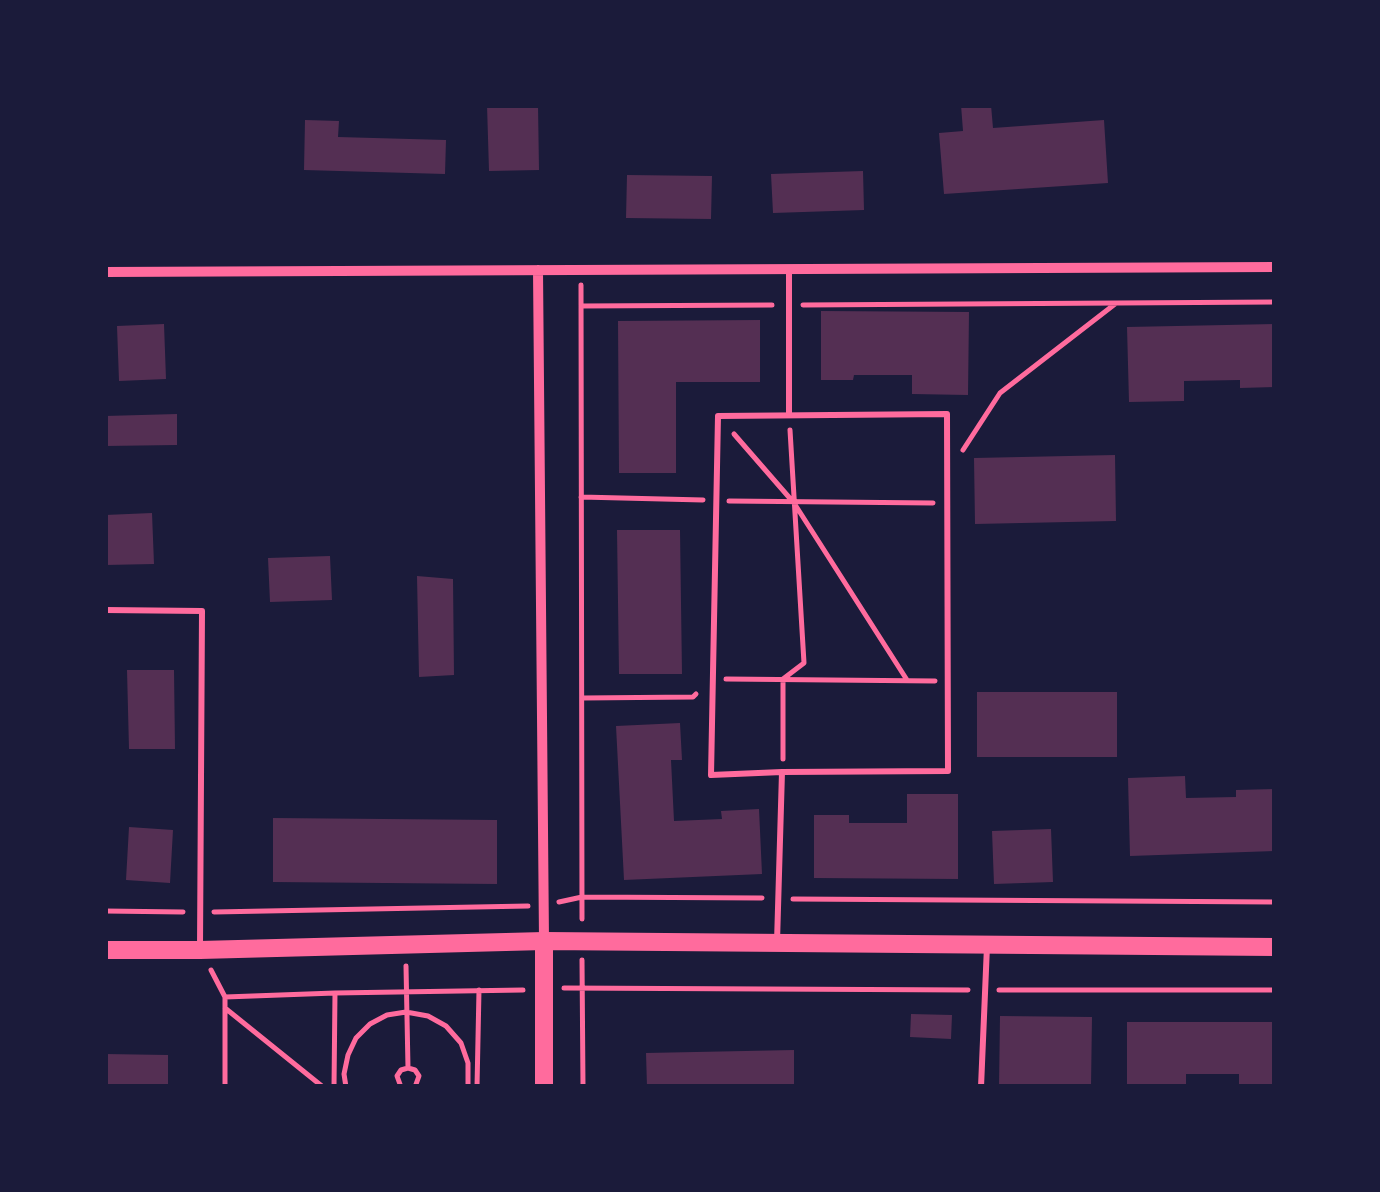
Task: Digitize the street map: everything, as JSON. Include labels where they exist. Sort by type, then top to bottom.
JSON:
[{"type":"street","points":[[105,272],[1275,267]]},
{"type":"street","points":[[538,270],[544,1087]]},
{"type":"street","points":[[105,950],[544,941],[1275,948]]},
{"type":"lane","points":[[789,415],[790,270]]},
{"type":"lane","points":[[947,414],[948,771],[711,775],[718,416],[789,415],[947,414]]},
{"type":"lane","points":[[105,610],[202,610],[200,950]]},
{"type":"lane","points":[[776,943],[782,772]]},
{"type":"lane","points":[[982,1087],[986,945]]},
{"type":"path","points":[[580,270],[583,1087]]},
{"type":"path","points":[[580,306],[1275,302]]},
{"type":"path","points":[[948,473],[1000,392],[1116,303]]},
{"type":"path","points":[[784,679],[804,663],[789,415]]},
{"type":"path","points":[[718,416],[794,503],[907,680]]},
{"type":"path","points":[[581,498],[708,500]]},
{"type":"path","points":[[726,501],[948,503]]},
{"type":"path","points":[[582,698],[692,696],[713,678],[948,681]]},
{"type":"path","points":[[782,772],[784,679]]},
{"type":"path","points":[[105,911],[544,906],[582,897],[1275,902]]},
{"type":"path","points":[[406,945],[408,1068]]},
{"type":"path","points":[[200,950],[225,997],[224,1087]]},
{"type":"path","points":[[583,988],[1275,990]]},
{"type":"path","points":[[225,997],[478,990],[477,1087]]},
{"type":"path","points":[[334,1087],[335,993]]},
{"type":"path","points":[[225,1008],[323,1087]]},
{"type":"path","points":[[346,1087],[344,1074],[356,1038],[370,1024],[406,1012],[428,1016],[446,1026],[461,1042],[468,1063],[468,1087]]},
{"type":"path","points":[[408,1068],[417,1073],[417,1085],[427,1087]]},
{"type":"path","points":[[398,1086],[399,1073],[408,1068]]},
{"type":"path","points":[[334,1073],[344,1074]]},
{"type":"path","points":[[469,1078],[477,1078]]},
{"type":"building","points":[[487,105],[538,105],[539,170],[489,171]]},
{"type":"building","points":[[961,105],[991,105],[993,128],[1104,120],[1108,183],[944,194],[939,133],[963,131]]},
{"type":"building","points":[[305,120],[339,121],[338,137],[446,140],[445,174],[304,170]]},
{"type":"building","points":[[863,171],[864,210],[773,213],[771,174]]},
{"type":"building","points":[[627,175],[712,176],[711,219],[626,218]]},
{"type":"building","points":[[821,311],[969,312],[968,395],[912,394],[912,375],[854,375],[853,380],[821,380]]},
{"type":"building","points":[[760,320],[760,382],[676,382],[676,473],[619,473],[618,321]]},
{"type":"building","points":[[164,324],[166,379],[119,381],[117,326]]},
{"type":"building","points":[[1275,324],[1275,387],[1240,388],[1240,380],[1184,381],[1184,401],[1129,402],[1127,327]]},
{"type":"building","points":[[177,414],[177,445],[105,446],[105,416]]},
{"type":"building","points":[[1115,455],[1116,521],[975,524],[974,458]]},
{"type":"building","points":[[152,513],[154,564],[105,565],[105,515]]},
{"type":"building","points":[[617,530],[680,530],[682,674],[619,674]]},
{"type":"building","points":[[330,556],[332,600],[270,602],[268,558]]},
{"type":"building","points":[[417,576],[453,579],[454,675],[419,677]]},
{"type":"building","points":[[127,670],[174,670],[175,749],[129,749]]},
{"type":"building","points":[[977,692],[1117,692],[1117,757],[977,757]]},
{"type":"building","points":[[680,723],[682,760],[671,760],[674,821],[722,819],[721,811],[759,809],[762,874],[624,880],[616,726]]},
{"type":"building","points":[[1185,776],[1186,798],[1236,797],[1236,790],[1275,789],[1275,851],[1130,856],[1128,778]]},
{"type":"building","points":[[907,794],[958,794],[958,879],[814,878],[814,815],[849,815],[849,823],[907,823]]},
{"type":"building","points":[[273,818],[497,820],[497,884],[273,882]]},
{"type":"building","points":[[129,827],[173,830],[170,883],[126,880]]},
{"type":"building","points":[[1051,829],[1053,882],[994,884],[992,831]]},
{"type":"building","points":[[911,1014],[952,1015],[951,1039],[910,1037]]},
{"type":"building","points":[[1000,1016],[1092,1017],[1091,1087],[999,1087]]},
{"type":"building","points":[[1127,1022],[1274,1022],[1274,1084],[1239,1085],[1239,1074],[1186,1074],[1186,1087],[1127,1087]]},
{"type":"building","points":[[794,1050],[794,1087],[647,1087],[646,1053]]},
{"type":"building","points":[[105,1054],[168,1055],[168,1087],[105,1087]]}]
